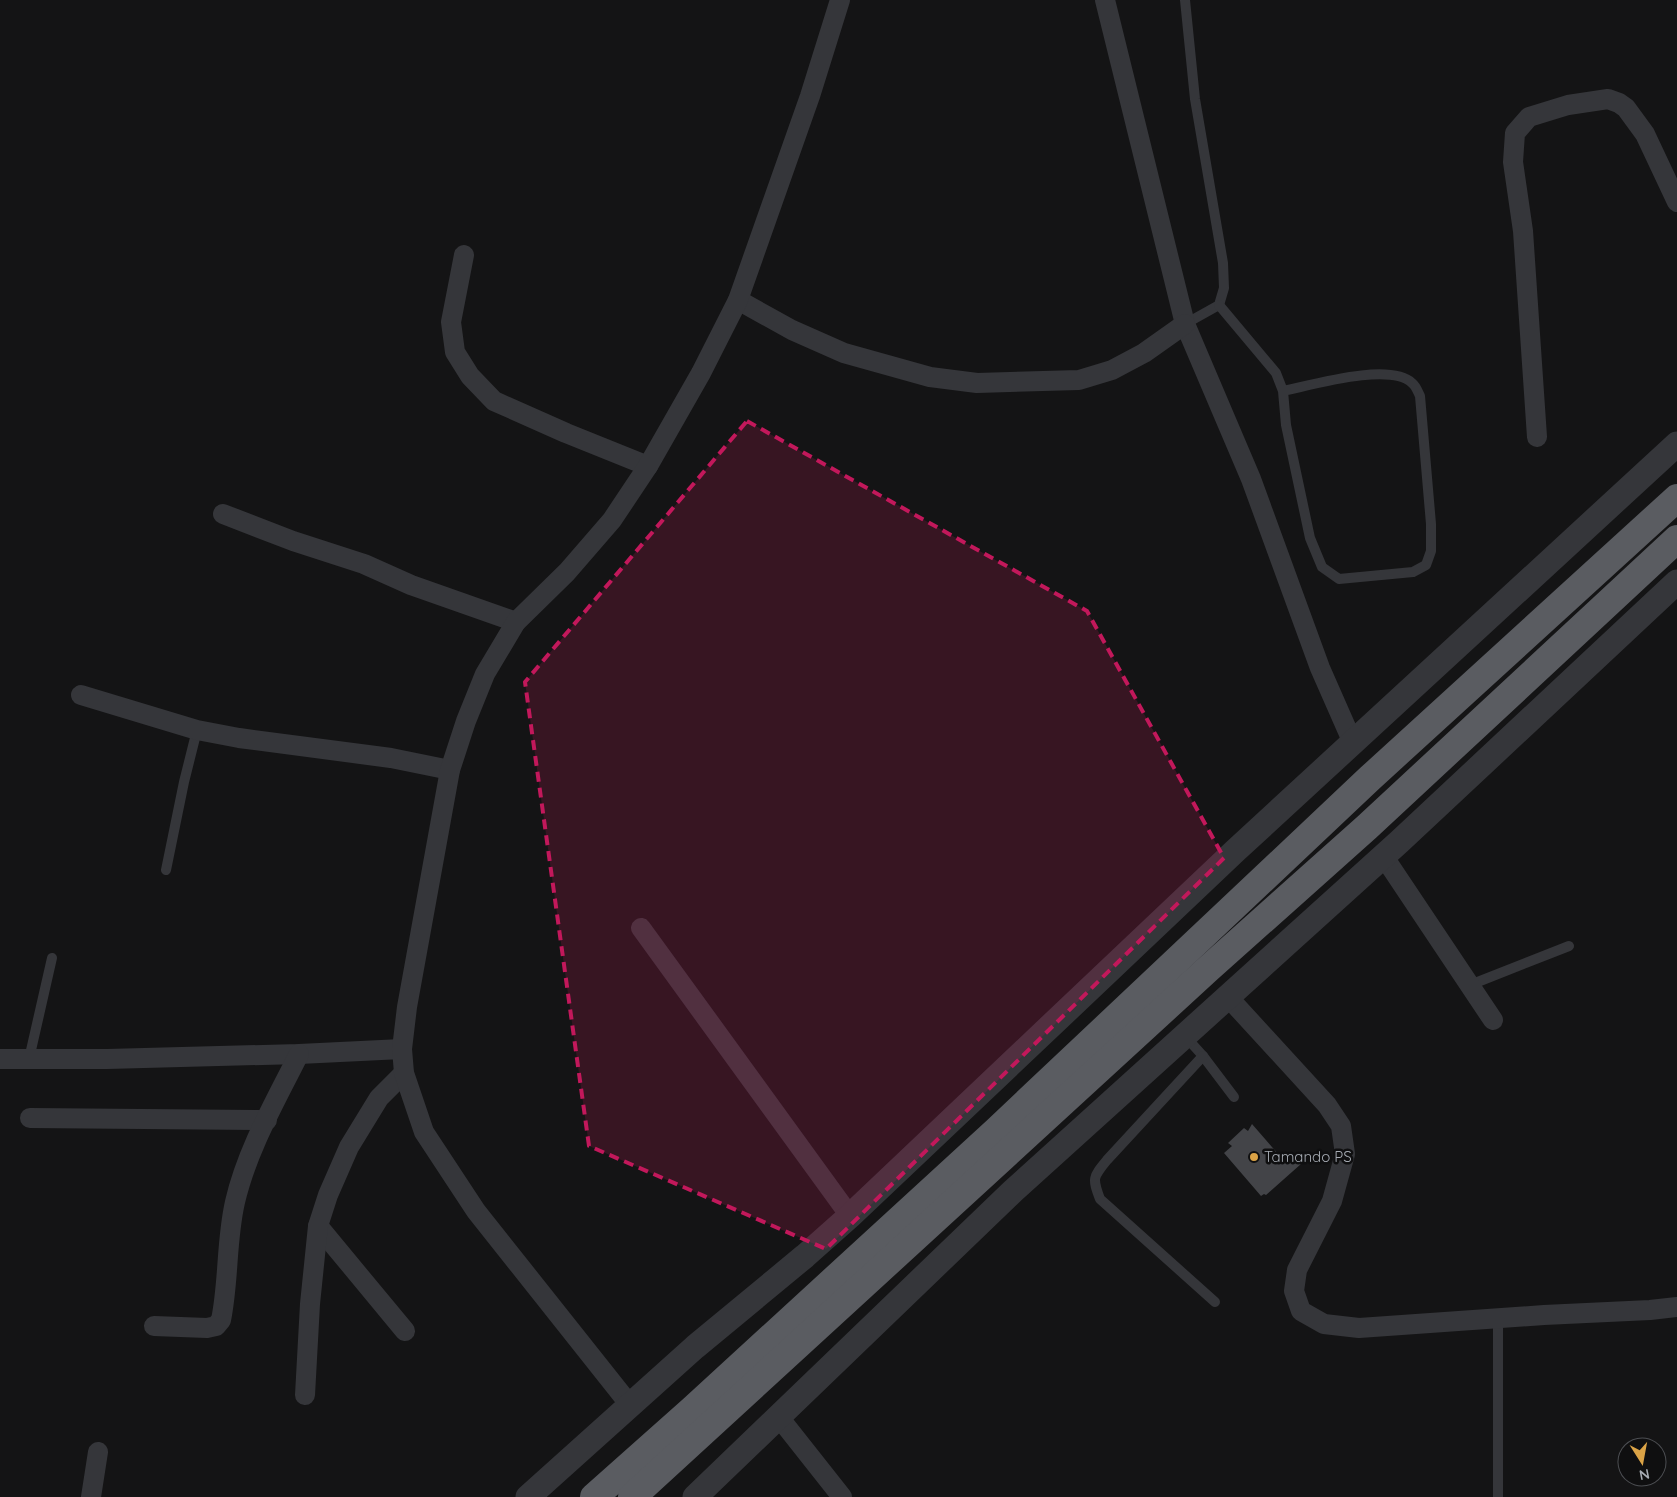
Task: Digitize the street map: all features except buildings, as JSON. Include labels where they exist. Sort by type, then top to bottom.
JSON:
[{"type":"highway","points":[[594,1497],[693,1409],[996,1131],[1370,778],[1677,498]]},
{"type":"highway","points":[[632,1497],[1208,969],[1367,827],[1677,539]]},
{"type":"street","points":[[630,1405],[476,1211],[424,1132],[404,1073],[402,1049],[407,1007],[450,770],[485,674],[516,622],[567,572],[612,520],[648,466],[701,373],[738,300],[810,96],[840,0]]},
{"type":"street","points":[[1104,0],[1186,324],[1250,479],[1320,668],[1353,743]]},
{"type":"street","points":[[1537,437],[1523,230],[1513,162],[1515,133],[1529,117],[1568,105],[1599,99],[1608,99],[1619,103],[1626,108],[1645,134],[1677,202]]},
{"type":"street","points":[[464,255],[451,322],[455,352],[470,376],[494,401],[648,466]]},
{"type":"street","points":[[738,300],[792,330],[844,353],[930,377],[977,384],[1079,380],[1112,370],[1144,353],[1186,324]]},
{"type":"street","points":[[528,1497],[694,1347],[805,1256],[850,1216],[1220,865],[1677,444]]},
{"type":"street","points":[[223,514],[293,541],[364,564],[411,585],[516,622]]},
{"type":"street","points":[[695,1497],[1013,1191],[1384,857],[1677,582]]},
{"type":"street","points":[[81,695],[197,730],[240,738],[391,758],[450,770]]},
{"type":"street","points":[[1384,857],[1493,1020]]},
{"type":"street","points":[[641,928],[850,1216]]},
{"type":"street","points":[[1228,997],[1327,1105],[1341,1126],[1345,1154],[1332,1200],[1297,1270],[1294,1291],[1302,1312],[1324,1324],[1359,1328],[1677,1308]]},
{"type":"street","points":[[0,1059],[107,1059],[299,1054],[402,1049]]},
{"type":"street","points":[[154,1326],[207,1328],[216,1326],[221,1320],[229,1237],[235,1202],[249,1157],[299,1054]]},
{"type":"street","points":[[305,1394],[310,1304],[318,1226],[328,1195],[349,1147],[379,1098],[404,1073]]},
{"type":"street","points":[[30,1118],[267,1120]]},
{"type":"street","points":[[318,1226],[405,1331]]},
{"type":"street","points":[[778,1416],[842,1497]]},
{"type":"street","points":[[91,1497],[98,1452]]},
{"type":"lane","points":[[1185,0],[1194,99],[1222,263],[1224,288],[1219,304],[1186,324]]},
{"type":"lane","points":[[1219,304],[1276,373],[1283,391],[1286,425],[1310,538],[1322,567],[1338,579],[1413,572],[1426,565],[1431,551],[1432,524],[1420,396],[1413,383],[1398,375],[1370,374],[1283,391]]},
{"type":"lane","points":[[166,870],[197,730]]},
{"type":"lane","points":[[1470,985],[1569,946]]},
{"type":"lane","points":[[29,1059],[52,958]]},
{"type":"lane","points":[[1185,1036],[1204,1056],[1234,1097]]},
{"type":"lane","points":[[1204,1056],[1096,1172],[1094,1183],[1100,1199],[1215,1302]]},
{"type":"lane","points":[[1498,1319],[1498,1497]]},
{"type":"highlighted area","points":[[747,421],[1087,611],[1224,858],[826,1249],[589,1146],[525,682]]},
{"type":"place","name":"Tamando PS","points":[[1254,1157]]}]
